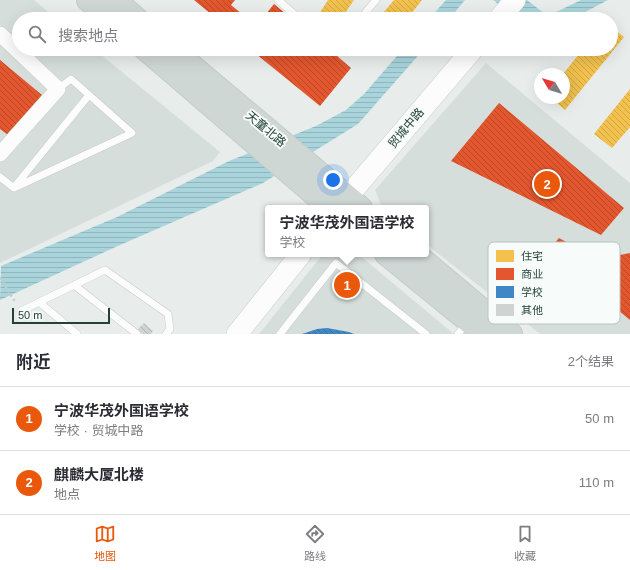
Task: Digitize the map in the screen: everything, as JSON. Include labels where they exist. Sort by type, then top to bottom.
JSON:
[{"type":"main road","points":[[88,0],[102,12]]},
{"type":"main road","points":[[115,0],[130,12]]},
{"type":"main road","points":[[504,12],[515,0]]},
{"type":"main road","points":[[154,56],[241,120]]},
{"type":"main road","name":"天童北路","points":[[179,56],[241,120],[344,205]]},
{"type":"main road","name":"贸城中路","points":[[344,205],[467,56]]},
{"type":"main road","points":[[237,334],[299,257]]},
{"type":"main road","points":[[390,257],[473,321],[511,334]]},
{"type":"main road","points":[[419,257],[473,321]]},
{"type":"street","points":[[0,34],[12,45]]},
{"type":"street","points":[[0,154],[58,89],[23,56]]},
{"type":"lane","points":[[278,0],[292,12]]},
{"type":"lane","points":[[366,12],[376,0]]},
{"type":"lane","points":[[14,188],[132,133],[71,79],[58,89]]},
{"type":"lane","points":[[14,188],[89,95]]},
{"type":"lane","points":[[0,177],[14,188]]},
{"type":"lane","points":[[280,334],[336,263],[426,334]]},
{"type":"lane","points":[[21,311],[105,270],[168,314],[170,329],[166,334]]},
{"type":"lane","points":[[74,285],[137,334]]},
{"type":"lane","points":[[39,302],[78,334]]},
{"type":"path","points":[[0,278],[21,311]]},
{"type":"shaded area","points":[[0,0],[34,0],[49,12],[12,12],[12,56],[103,56],[220,152],[213,161],[0,263]]},
{"type":"shaded area","points":[[486,63],[630,183],[630,334],[540,334],[527,324],[620,324],[620,242],[488,242],[488,293],[429,246],[429,205],[381,205],[375,190]]},
{"type":"shaded area","points":[[321,257],[362,257],[454,334],[259,334]]},
{"type":"water","points":[[446,0],[465,0],[455,12],[435,12]]},
{"type":"water","points":[[493,0],[527,0],[543,12],[509,12]]},
{"type":"water","points":[[581,0],[608,0],[585,12],[556,12]]},
{"type":"water","points":[[397,56],[418,56],[358,124],[263,183],[120,245],[0,300],[1,266],[117,217],[229,161],[316,126],[346,110],[364,94]]},
{"type":"building: 住宅","points":[[203,0],[231,0],[226,5],[203,6]]},
{"type":"building: 住宅","points":[[328,0],[354,0],[346,12],[320,12]]},
{"type":"building: 住宅","points":[[394,0],[422,0],[413,12],[384,12]]},
{"type":"building: 住宅","points":[[618,32],[624,37],[618,44]]},
{"type":"building: 住宅","points":[[268,56],[327,56],[331,75],[336,74],[337,80],[328,91],[305,92],[305,74],[291,75],[290,63],[283,63],[283,60],[268,61]]},
{"type":"building: 住宅","points":[[577,56],[609,56],[570,104],[570,68],[568,68]]},
{"type":"building: 住宅","points":[[630,89],[630,127],[612,148],[594,134]]},
{"type":"building: 住宅","points":[[558,104],[570,104],[565,110]]},
{"type":"building: 商业","points":[[194,0],[235,0],[231,5],[240,12],[209,12]]},
{"type":"building: 商业","points":[[274,4],[284,12],[268,12]]},
{"type":"building: 商业","points":[[259,56],[337,56],[351,68],[320,106]]},
{"type":"building: 商业","points":[[0,60],[42,95],[8,135],[0,129]]},
{"type":"building: 商业","points":[[499,103],[624,208],[601,235],[451,161]]},
{"type":"building: 商业","points":[[559,238],[566,242],[556,242]]},
{"type":"building: 商业","points":[[630,253],[630,320],[620,312],[620,255]]},
{"type":"building: 学校","points":[[327,328],[354,334],[302,334],[317,329]]},
{"type":"building: 其他","points":[[144,323],[153,331],[151,334],[143,334],[137,330]]},
{"type":"place","name":"麒麟大厦北楼","points":[[547,184]]},
{"type":"place","name":"宁波华茂外国语学校","points":[[347,285]]}]
